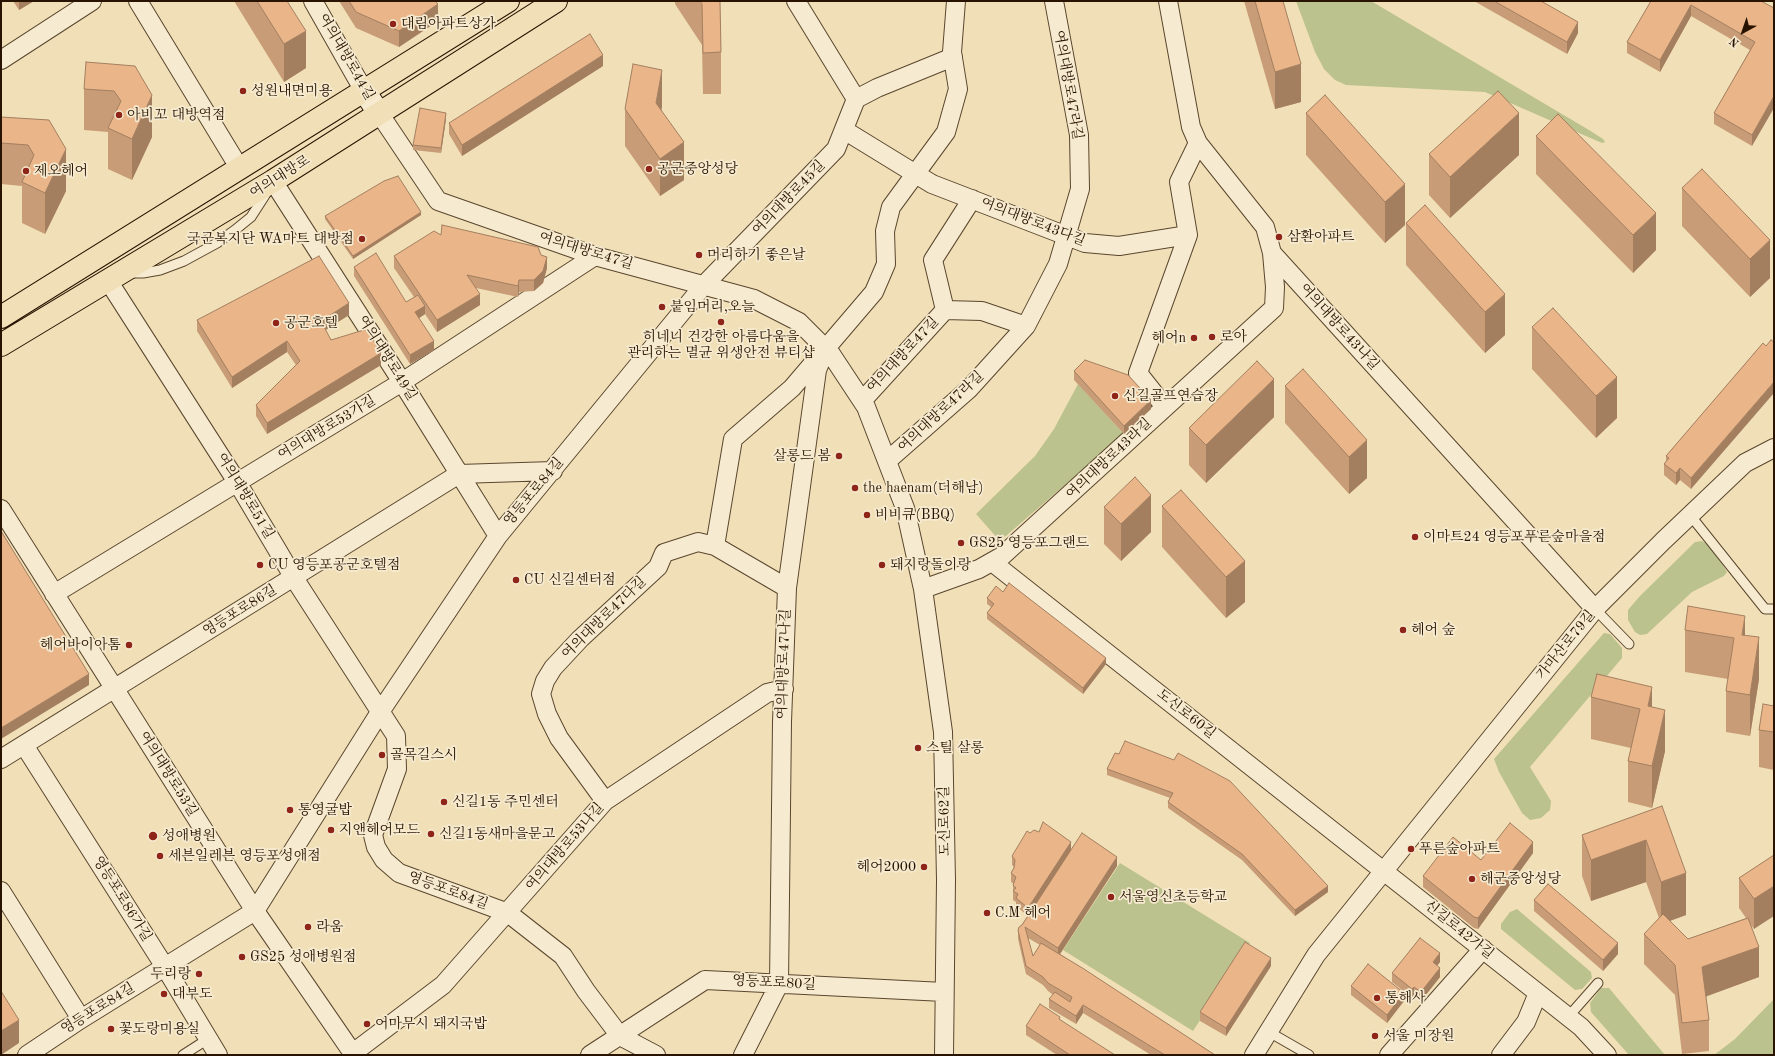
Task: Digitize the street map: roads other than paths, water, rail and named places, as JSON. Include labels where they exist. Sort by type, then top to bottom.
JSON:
[{"type":"main road","name":"여의대방로","points":[[1,317],[62,277],[240,169],[508,1]]},
{"type":"main road","name":"여의대방로","points":[[1,345],[273,181],[556,1]]},
{"type":"street","points":[[1,60],[92,1]]},
{"type":"street","points":[[138,1],[240,169]]},
{"type":"street","name":"여의대방로44길","points":[[314,1],[364,91],[379,113]]},
{"type":"street","points":[[796,1],[856,99],[877,88],[953,56]]},
{"type":"street","points":[[715,546],[733,439],[792,388],[874,292],[886,264],[884,231],[891,207],[946,132],[958,89],[953,56],[956,1]]},
{"type":"street","name":"여의대방로47라길","points":[[887,461],[969,389],[1026,326],[1058,264],[1080,190],[1079,135],[1054,1]]},
{"type":"street","name":"여의대방로43나길","points":[[1168,1],[1191,127],[1198,143],[1265,227],[1272,253],[1595,609]]},
{"type":"street","name":"여의대방로45길","points":[[704,285],[836,149],[856,99]]},
{"type":"street","name":"여의대방로47길","points":[[379,113],[438,201],[595,256],[754,299],[799,322],[831,354],[866,407],[905,508],[923,589]]},
{"type":"street","name":"여의대방로43다길","points":[[844,130],[915,175],[932,184],[1085,243],[1119,246],[1188,235]]},
{"type":"street","points":[[1165,407],[1138,373],[1188,235],[1179,182],[1198,143]]},
{"type":"street","name":"여의대방로49길","points":[[273,181],[402,382],[498,536]]},
{"type":"street","name":"여의대방로43다길","points":[[945,310],[933,260],[972,199]]},
{"type":"street","name":"여의대방로43라길","points":[[923,589],[979,569],[1002,556],[1274,308],[1275,287],[1272,253]]},
{"type":"street","name":"여의대방로53가길","points":[[54,594],[402,382],[595,256]]},
{"type":"street","name":"여의대방로51길","points":[[116,277],[294,578],[380,712]]},
{"type":"street","name":"영등포로84길","points":[[27,1055],[81,1019],[255,911],[380,712],[498,536],[553,471],[704,285]]},
{"type":"street","points":[[945,310],[982,311],[1026,326]]},
{"type":"street","name":"여의대방로47길","points":[[862,401],[945,310]]},
{"type":"street","name":"여의대방로47나길","points":[[779,984],[787,588],[817,370],[826,348]]},
{"type":"street","name":"가마산로79길","points":[[1382,868],[1595,609],[1745,463],[1774,448]]},
{"type":"street","points":[[459,474],[553,471]]},
{"type":"street","name":"영등포로86길","points":[[1,759],[115,690],[459,474]]},
{"type":"street","name":"여의대방로53길","points":[[1,509],[255,911],[266,924],[354,1054]]},
{"type":"street","name":"여의대방로47다길","points":[[605,801],[559,738],[540,694],[545,681],[553,668],[580,639],[658,567],[664,553],[698,542],[715,546],[787,588]]},
{"type":"street","name":"도신로60길","points":[[992,562],[1382,868]]},
{"type":"street","name":"도신로62길","points":[[923,589],[943,732],[946,880],[944,1055]]},
{"type":"street","name":"여의대방로53나길","points":[[354,1054],[444,985],[605,801],[767,693],[784,689]]},
{"type":"street","name":"영등포로84길","points":[[380,712],[396,736],[397,769],[372,835],[376,847],[384,860],[399,874],[508,913]]},
{"type":"street","name":"영등포로86가길","points":[[24,745],[165,967],[218,1055]]},
{"type":"street","points":[[1254,1055],[1316,955],[1382,868]]},
{"type":"street","name":"신길로42가길","points":[[1382,868],[1568,1017],[1580,1027],[1607,1055]]},
{"type":"street","points":[[1,891],[81,1019]]},
{"type":"street","points":[[508,913],[563,956],[586,991],[620,1036],[656,1055]]},
{"type":"street","points":[[1389,1055],[1483,949]]},
{"type":"street","name":"영등포로80길","points":[[590,1055],[705,980],[944,992]]},
{"type":"street","points":[[743,1055],[779,984]]},
{"type":"street","points":[[1502,1055],[1526,1022],[1538,993]]},
{"type":"lane","points":[[1690,515],[1765,608],[1774,609]]},
{"type":"lane","points":[[1595,609],[1629,644]]},
{"type":"lane","points":[[1568,1017],[1598,983]]},
{"type":"lane","points":[[1269,1032],[1309,1055]]},
{"type":"lane","points":[[183,1055],[208,1039]]},
{"type":"place","name":"대림아파트상가","points":[[393,24]]},
{"type":"place","name":"성원내면미용","points":[[243,91]]},
{"type":"place","name":"아비꼬 대방역점","points":[[119,115]]},
{"type":"place","name":"공군중앙성당","points":[[649,169]]},
{"type":"place","name":"제오헤어","points":[[26,171]]},
{"type":"place","name":"삼환아파트","points":[[1279,237]]},
{"type":"place","name":"국군복지단 WA마트 대방점","points":[[362,239]]},
{"type":"place","name":"머리하기 좋은날","points":[[699,255]]},
{"type":"place","name":"붙임머리,오늘","points":[[662,307]]},
{"type":"place","name":"히네니 건강한 아름다움을 관리하는 멸균 위생안전 뷰티샵","points":[[721,322]]},
{"type":"place","name":"공군호텔","points":[[276,323]]},
{"type":"place","name":"로아","points":[[1212,337]]},
{"type":"place","name":"헤어n","points":[[1194,338]]},
{"type":"place","name":"신길골프연습장","points":[[1115,396]]},
{"type":"place","name":"살롱드 봄","points":[[839,456]]},
{"type":"place","name":"the haenam(더해남)","points":[[855,488]]},
{"type":"place","name":"비비큐(BBQ)","points":[[867,515]]},
{"type":"place","name":"이마트24 영등포푸른숲마을점","points":[[1415,537]]},
{"type":"place","name":"GS25 영등포그랜드","points":[[961,543]]},
{"type":"place","name":"CU 영등포공군호텔점","points":[[260,565]]},
{"type":"place","name":"돼지랑돌이랑","points":[[882,565]]},
{"type":"place","name":"CU 신길센터점","points":[[516,580]]},
{"type":"place","name":"헤어 숲","points":[[1403,630]]},
{"type":"place","name":"헤어바이아톰","points":[[129,645]]},
{"type":"place","name":"스틸 살롱","points":[[918,748]]},
{"type":"place","name":"골목길스시","points":[[382,755]]},
{"type":"place","name":"신길1동 주민센터","points":[[444,802]]},
{"type":"place","name":"통영굴밥","points":[[290,810]]},
{"type":"place","name":"지앤헤어모드","points":[[331,830]]},
{"type":"place","name":"신길1동새마을문고","points":[[431,834]]},
{"type":"place","name":"성애병원","points":[[153,836]]},
{"type":"place","name":"푸른숲아파트","points":[[1411,849]]},
{"type":"place","name":"세븐일레븐 영등포성애점","points":[[160,856]]},
{"type":"place","name":"헤어2000","points":[[924,867]]},
{"type":"place","name":"해군중앙성당","points":[[1472,879]]},
{"type":"place","name":"서울영신초등학교","points":[[1111,897]]},
{"type":"place","name":"C.M 헤어","points":[[987,913]]},
{"type":"place","name":"라움","points":[[308,927]]},
{"type":"place","name":"GS25 성애병원점","points":[[242,957]]},
{"type":"place","name":"두리랑","points":[[199,974]]},
{"type":"place","name":"대부도","points":[[164,994]]},
{"type":"place","name":"통해사","points":[[1377,998]]},
{"type":"place","name":"어마무시 돼지국밥","points":[[367,1024]]},
{"type":"place","name":"꽃도랑미용실","points":[[111,1029]]},
{"type":"place","name":"서울 미장원","points":[[1375,1036]]}]
